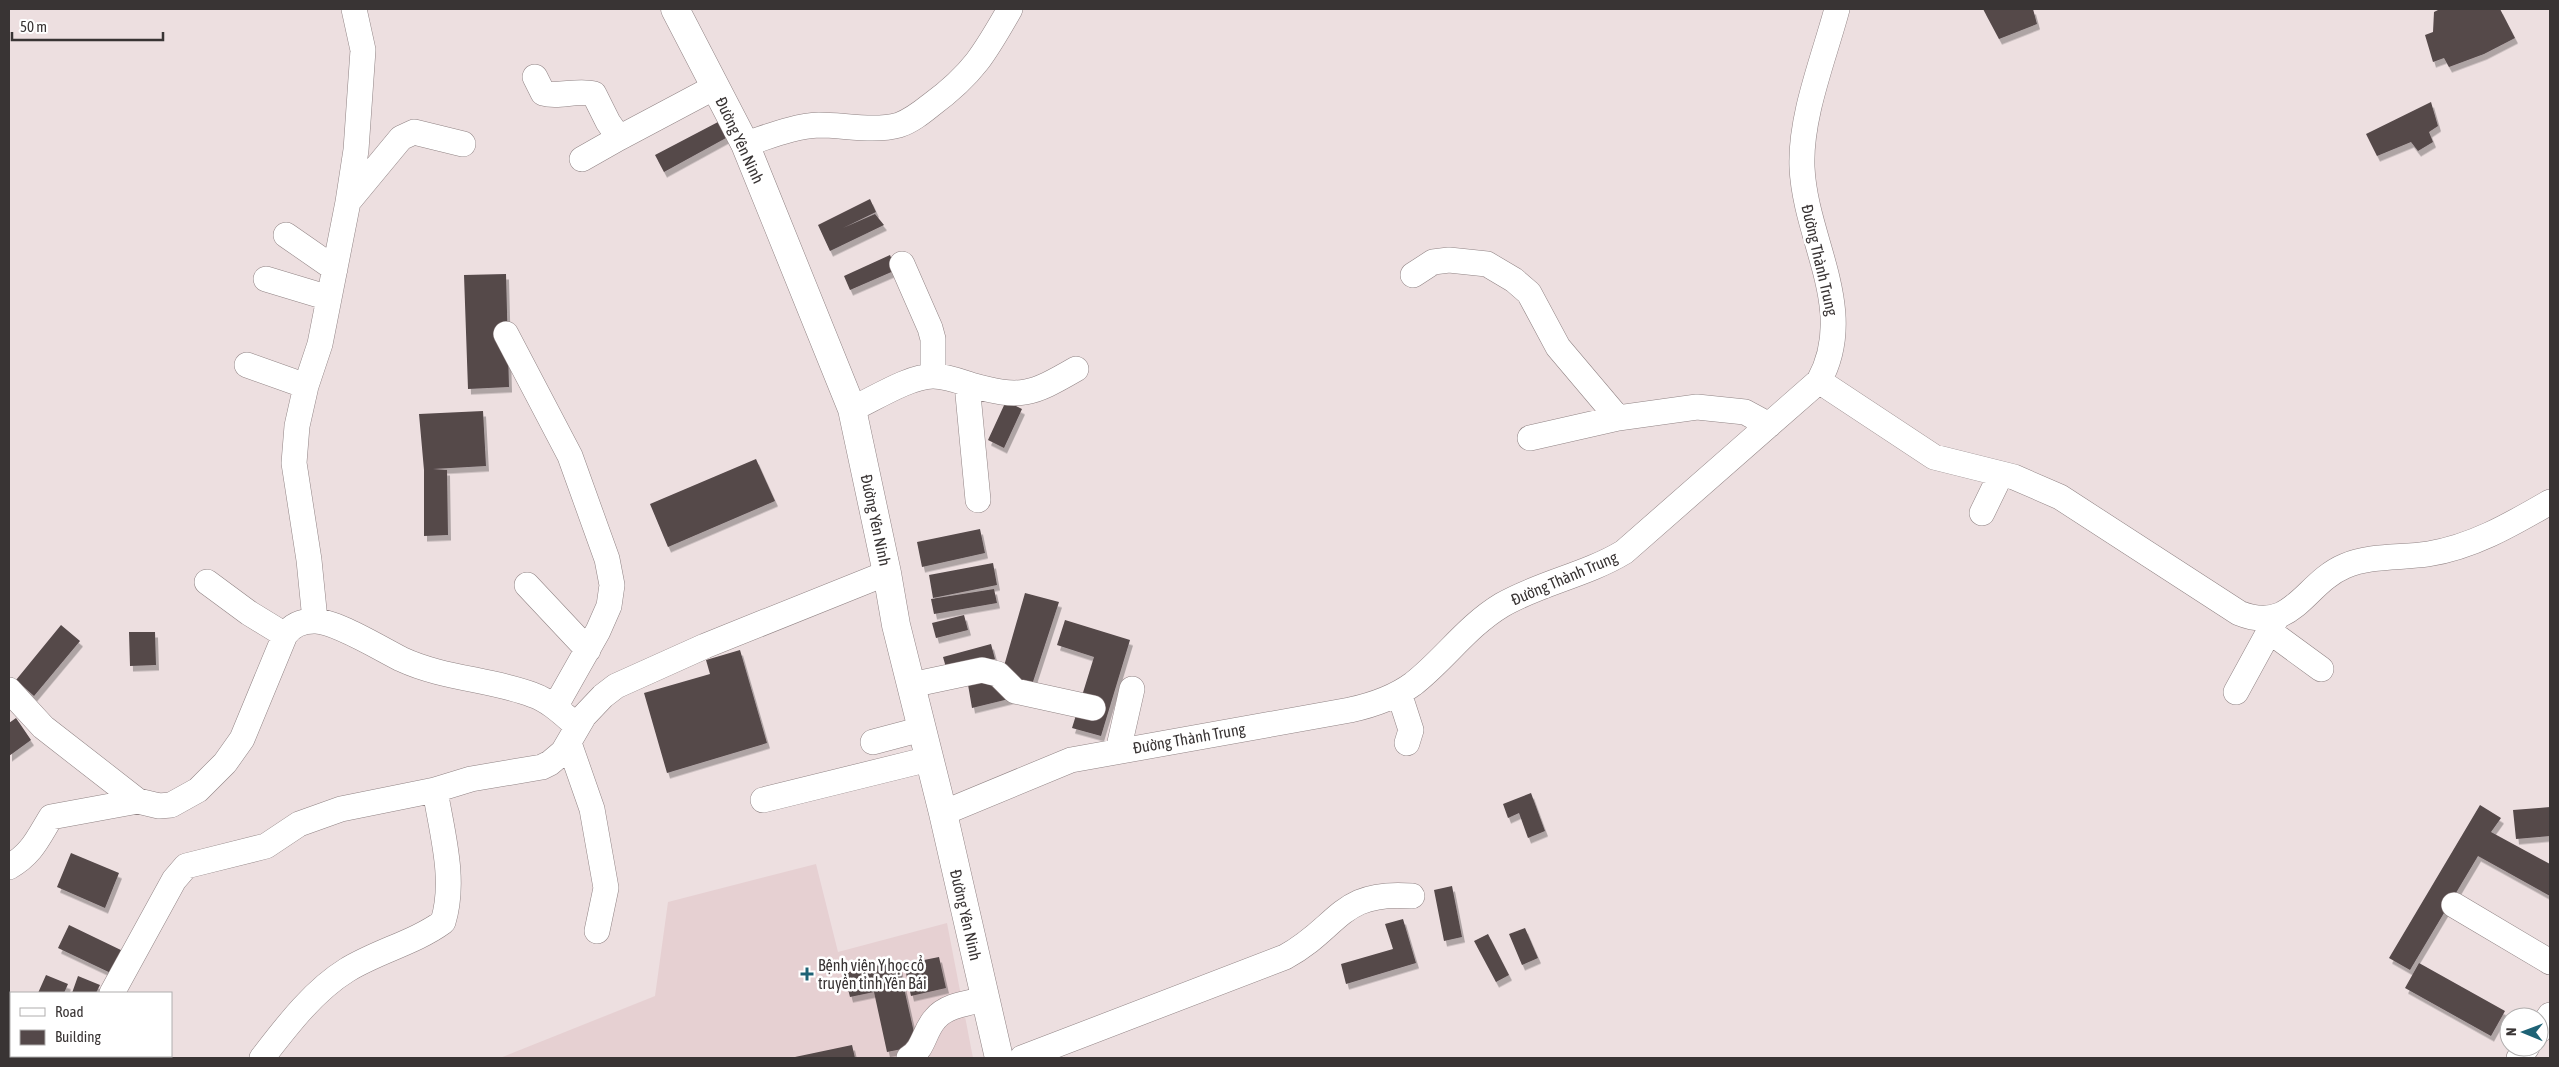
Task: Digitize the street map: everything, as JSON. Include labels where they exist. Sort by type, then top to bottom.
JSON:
[{"type":"main road","name":"Đường Yên Ninh","points":[[675,9],[745,144],[852,410],[888,573],[896,624],[943,813],[999,1058]]},
{"type":"street","points":[[315,620],[309,560],[294,463],[296,426],[306,386],[320,344],[348,202],[356,150],[364,50],[354,9]]},
{"type":"street","points":[[745,144],[817,125],[884,127],[899,125],[912,119],[967,76],[980,60],[1010,9]]},
{"type":"street","name":"Đường Thành Trung","points":[[943,813],[1054,766],[1118,751],[1369,706],[1399,693],[1414,683],[1478,622],[1503,605],[1592,568],[1624,552],[1769,426],[1819,381],[1830,356],[1835,330],[1834,317],[1804,185],[1802,151],[1807,118],[1838,9]]},
{"type":"street","points":[[535,76],[543,93],[550,95],[586,92],[594,94],[608,122],[619,138]]},
{"type":"street","points":[[582,159],[715,87]]},
{"type":"street","points":[[348,202],[401,138],[414,132],[463,144]]},
{"type":"street","points":[[286,235],[335,268]]},
{"type":"street","points":[[1413,275],[1433,262],[1449,260],[1487,264],[1514,280],[1529,294],[1558,347],[1618,418]]},
{"type":"street","points":[[902,264],[930,328],[933,339],[933,376]]},
{"type":"street","points":[[266,279],[329,298]]},
{"type":"street","points":[[506,334],[570,456],[607,559],[612,585],[609,606],[588,650],[555,707]]},
{"type":"street","points":[[247,365],[306,386]]},
{"type":"street","points":[[852,410],[919,378],[933,376],[1009,394],[1027,393],[1044,387],[1076,370]]},
{"type":"street","points":[[1819,381],[1934,457],[2031,483],[2060,497],[2239,613],[2273,624],[2321,669]]},
{"type":"street","points":[[966,384],[978,500]]},
{"type":"street","points":[[1530,438],[1618,418],[1697,407],[1745,412],[1769,426]]},
{"type":"street","points":[[1982,513],[2001,474]]},
{"type":"street","points":[[2236,692],[2273,624],[2296,606],[2329,575],[2345,566],[2364,561],[2430,554],[2455,547],[2501,530],[2550,502]]},
{"type":"street","points":[[113,992],[182,869],[266,846],[299,824],[333,811],[435,790],[471,779],[542,767],[557,758],[603,696],[632,678],[705,646],[888,573]]},
{"type":"street","points":[[207,582],[249,613],[284,634]]},
{"type":"street","points":[[527,584],[588,650]]},
{"type":"street","points":[[9,867],[23,859],[38,841],[51,816],[138,802],[159,806],[181,800],[198,790],[225,764],[242,739],[284,634],[298,624],[315,620],[331,625],[403,660],[442,674],[533,695],[555,707],[573,734],[592,809],[606,888],[597,931]]},
{"type":"street","points":[[911,685],[982,670],[998,674],[1016,691],[1093,708]]},
{"type":"street","points":[[1118,751],[1132,689]]},
{"type":"street","points":[[9,690],[43,727],[138,802]]},
{"type":"street","points":[[1399,693],[1411,730],[1407,743]]},
{"type":"street","points":[[873,742],[922,729]]},
{"type":"street","points":[[763,800],[930,759]]},
{"type":"street","points":[[262,1058],[289,1023],[322,990],[347,970],[444,922],[450,902],[450,885],[435,790]]},
{"type":"street","points":[[1022,1058],[1285,957],[1311,941],[1343,910],[1360,900],[1387,894],[1412,896]]},
{"type":"street","points":[[2454,904],[2550,962]]},
{"type":"street","points":[[910,1058],[921,1048],[934,1020],[942,1012],[985,998]]},
{"type":"shaded area","name":"Bệnh viện Y học cổ truyền tỉnh Yên Bái","points":[[816,864],[838,952],[947,923],[973,1058],[500,1058],[655,996],[668,902]]},
{"type":"building","points":[[1983,9],[2033,9],[2037,24],[1999,39]]},
{"type":"building","points":[[2440,9],[2500,9],[2515,38],[2484,54],[2449,67],[2444,58],[2433,62],[2425,35],[2433,32],[2434,12]]},
{"type":"building","points":[[2431,102],[2438,126],[2429,132],[2433,142],[2418,151],[2411,142],[2377,156],[2366,134]]},
{"type":"building","points":[[718,122],[726,138],[664,172],[655,155]]},
{"type":"building","points":[[870,199],[876,212],[843,228],[875,214],[884,225],[830,251],[818,225]]},
{"type":"building","points":[[890,255],[896,270],[850,290],[844,276]]},
{"type":"building","points":[[506,274],[509,387],[468,389],[464,275]]},
{"type":"building","points":[[1006,401],[1022,409],[1004,448],[988,440]]},
{"type":"building","points":[[483,411],[486,466],[433,469],[447,470],[448,535],[424,536],[424,470],[419,414]]},
{"type":"building","points":[[756,459],[775,501],[668,547],[650,504]]},
{"type":"building","points":[[980,529],[985,553],[922,567],[917,542]]},
{"type":"building","points":[[993,563],[997,585],[933,598],[929,575]]},
{"type":"building","points":[[994,589],[997,603],[934,614],[931,599]]},
{"type":"building","points":[[1025,593],[1059,602],[1029,694],[972,708],[966,673],[1004,666]]},
{"type":"building","points":[[964,615],[968,630],[936,638],[932,623]]},
{"type":"building","points":[[1065,620],[1130,640],[1101,736],[1072,728],[1094,657],[1057,645]]},
{"type":"building","points":[[61,625],[80,641],[34,696],[16,680]]},
{"type":"building","points":[[129,632],[155,632],[156,665],[130,666]]},
{"type":"building","points":[[991,644],[995,659],[947,671],[943,657]]},
{"type":"building","points":[[740,650],[767,743],[667,773],[644,693],[710,674],[706,660]]},
{"type":"building","points":[[16,718],[31,740],[9,756],[9,723]]},
{"type":"building","points":[[1531,793],[1545,831],[1528,838],[1519,813],[1508,818],[1503,804]]},
{"type":"building","points":[[2480,805],[2501,818],[2491,832],[2550,864],[2550,896],[2478,856],[2410,970],[2389,958]]},
{"type":"building","points":[[2550,807],[2550,836],[2516,839],[2513,810]]},
{"type":"building","points":[[71,853],[119,873],[105,908],[57,887]]},
{"type":"building","points":[[1452,886],[1462,937],[1444,941],[1434,890]]},
{"type":"building","points":[[1403,919],[1416,963],[1346,984],[1341,964],[1393,949],[1385,924]]},
{"type":"building","points":[[69,925],[125,952],[115,975],[58,948]]},
{"type":"building","points":[[1525,928],[1538,958],[1522,965],[1509,934]]},
{"type":"building","points":[[1488,934],[1509,975],[1496,982],[1474,941]]},
{"type":"building","points":[[939,957],[946,988],[911,996],[904,964]]},
{"type":"building","points":[[898,961],[917,1046],[887,1052],[874,992],[850,997],[844,973]]},
{"type":"building","points":[[2419,963],[2499,1008],[2499,1022],[2491,1036],[2405,988]]},
{"type":"building","points":[[46,975],[68,984],[64,992],[38,992]]},
{"type":"building","points":[[78,976],[100,985],[96,992],[72,992]]},
{"type":"building","points":[[852,1045],[855,1058],[795,1058],[795,1057]]},
{"type":"place","name":"Bệnh viện Y học cổ truyền tỉnh Yên Bái","points":[[807,974]]}]
